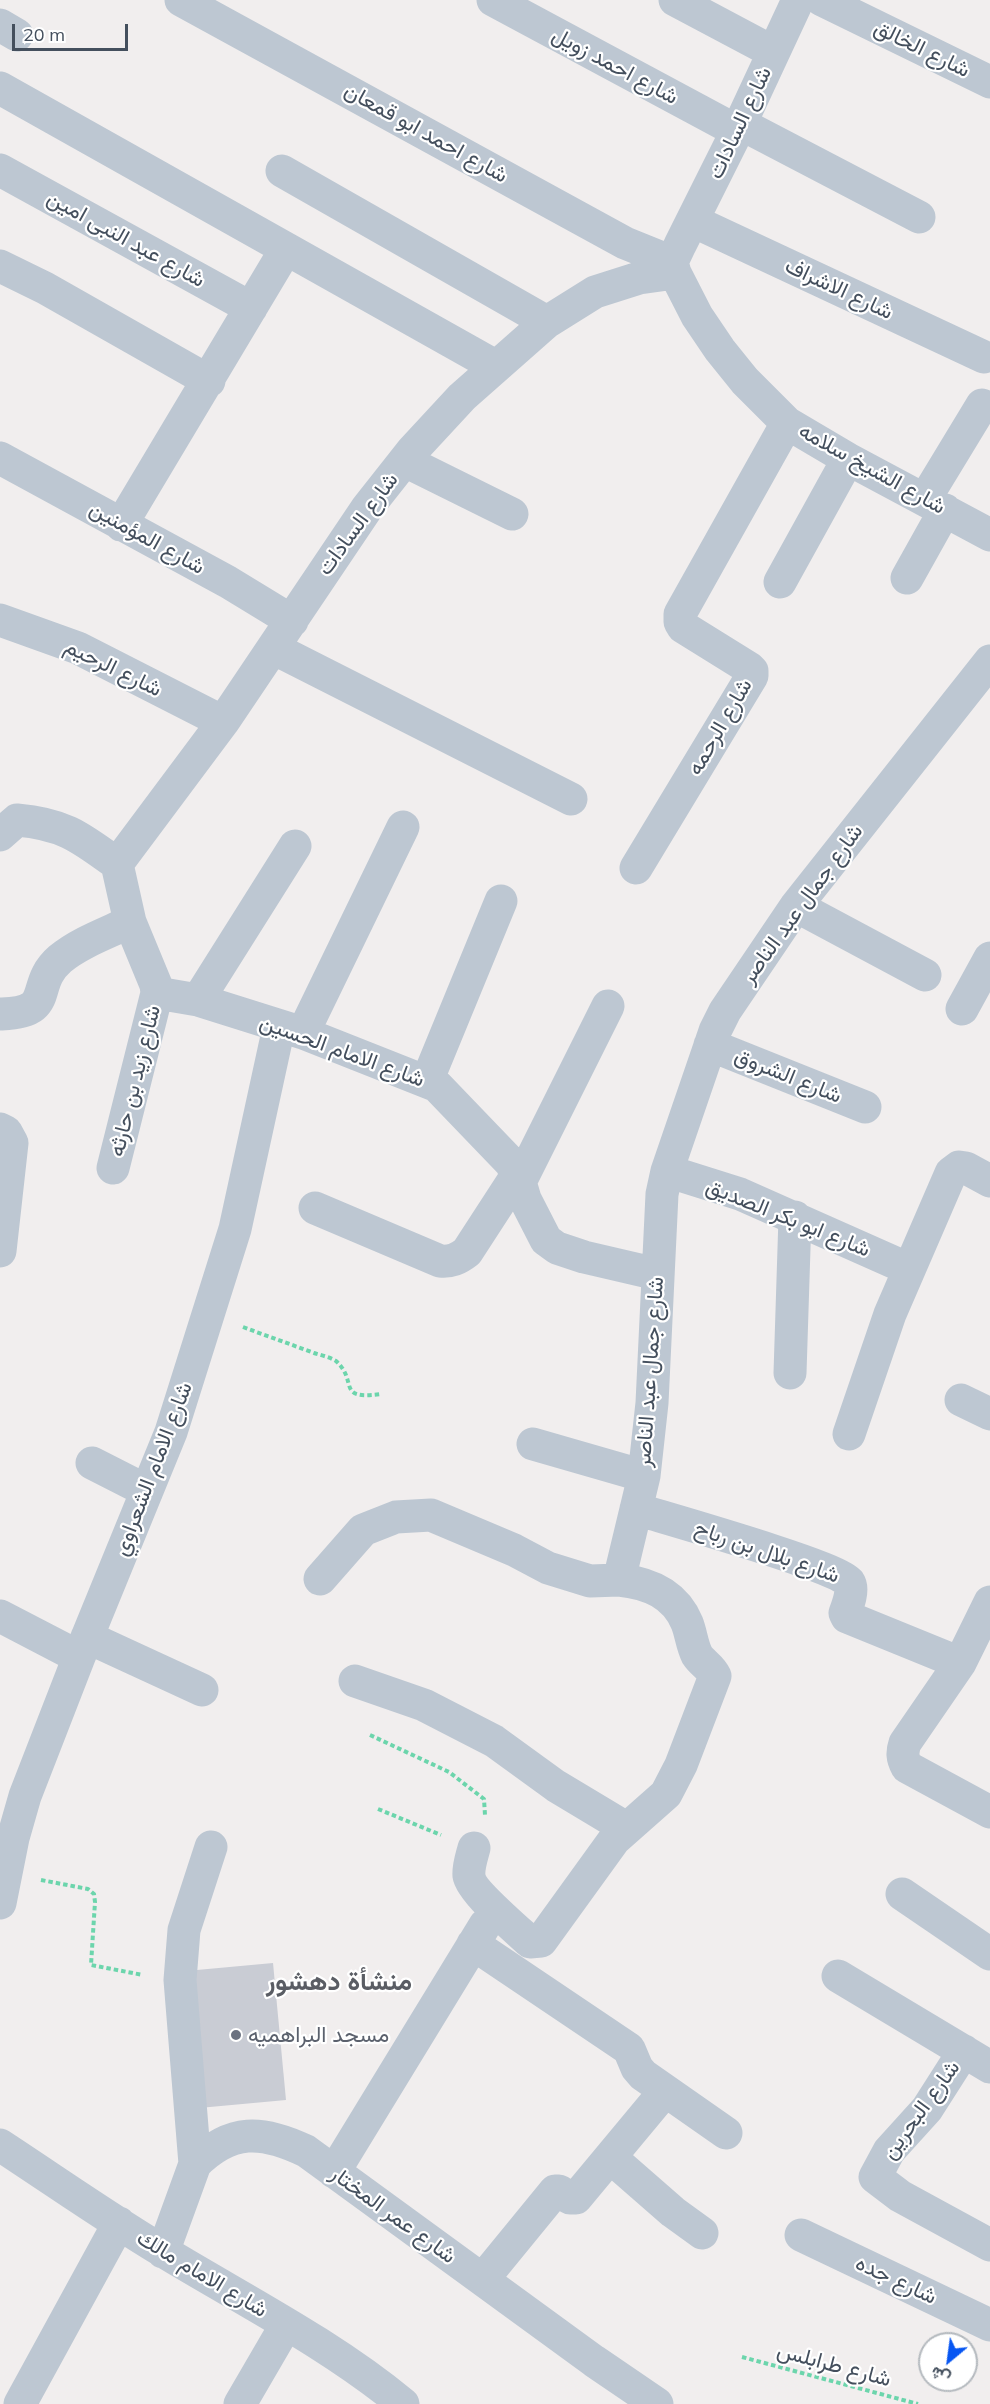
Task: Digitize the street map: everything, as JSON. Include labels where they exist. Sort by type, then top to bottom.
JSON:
[{"type":"street","name":"شارع احمد ابو قمعان","points":[[182,0],[625,243],[680,250]]},
{"type":"street","name":"شارع احمد زويل","points":[[493,0],[739,128],[920,217]]},
{"type":"street","points":[[675,0],[773,52]]},
{"type":"street","name":"شارع السادات","points":[[117,864],[223,722],[355,525],[405,461],[462,397],[547,322],[595,292],[639,278],[680,250],[798,0]]},
{"type":"street","name":"شارع الخالق","points":[[822,0],[990,82]]},
{"type":"street","points":[[0,88],[495,366]]},
{"type":"street","name":"شارع عبد النبى امين","points":[[0,170],[252,308]]},
{"type":"street","points":[[282,171],[547,322]]},
{"type":"street","points":[[121,525],[286,249]]},
{"type":"street","name":"شارع الاشراف","points":[[680,250],[984,357]]},
{"type":"street","name":"شارع الشيخ سلامه","points":[[680,250],[697,316],[745,381],[787,423],[848,459],[990,535]]},
{"type":"street","points":[[0,266],[45,288],[209,381]]},
{"type":"street","points":[[907,578],[935,504],[982,405]]},
{"type":"street","name":"شارع الرحمه","points":[[636,868],[752,676],[752,671],[748,668],[683,627],[680,614],[787,423]]},
{"type":"street","name":"شارع المؤمنين","points":[[0,458],[228,582],[292,621]]},
{"type":"street","points":[[780,582],[848,459]]},
{"type":"street","points":[[405,461],[512,514]]},
{"type":"street","name":"شارع الرحيم","points":[[0,620],[78,648],[223,722]]},
{"type":"street","points":[[273,648],[571,799]]},
{"type":"street","name":"شارع جمال عبد الناصر","points":[[619,1580],[644,1476],[652,1403],[662,1194],[667,1171],[710,1045],[725,1011],[796,906],[990,660]]},
{"type":"street","points":[[0,835],[17,820],[51,825],[80,836],[117,864],[130,922],[156,985],[157,993]]},
{"type":"street","name":"شارع الامام الشعراوي","points":[[3,1888],[25,1796],[171,1432],[235,1229],[291,1030],[403,827]]},
{"type":"street","points":[[198,1000],[295,846]]},
{"type":"street","points":[[427,1080],[501,901]]},
{"type":"street","points":[[796,906],[924,975]]},
{"type":"street","points":[[2,1014],[23,1013],[30,1010],[39,998],[47,975],[59,960],[71,951],[130,922]]},
{"type":"street","points":[[962,1009],[990,958]]},
{"type":"street","name":"شارع الامام الحسين","points":[[157,993],[198,1000],[291,1030],[427,1080],[437,1086],[511,1163],[519,1178],[525,1199],[546,1240],[584,1257],[657,1274]]},
{"type":"street","name":"شارع زيد بن حارثه","points":[[113,1168],[157,993]]},
{"type":"street","points":[[315,1208],[440,1261],[449,1262],[459,1258],[467,1252],[519,1178],[609,1006]]},
{"type":"street","name":"شارع الشروق","points":[[710,1045],[865,1107]]},
{"type":"street","points":[[0,1129],[6,1132],[12,1143],[0,1251]]},
{"type":"street","points":[[849,1434],[876,1354],[909,1269],[951,1173],[959,1167],[966,1168],[990,1181]]},
{"type":"street","name":"شارع ابو بكر الصديق","points":[[667,1171],[740,1194],[909,1269]]},
{"type":"street","points":[[790,1373],[795,1217]]},
{"type":"street","points":[[533,1444],[644,1476]]},
{"type":"street","points":[[92,1463],[147,1491]]},
{"type":"street","name":"شارع بلال بن رباح","points":[[636,1509],[807,1562],[843,1576],[849,1581],[851,1588],[845,1613],[848,1617],[960,1663]]},
{"type":"street","points":[[320,1579],[363,1530],[396,1517],[431,1515],[514,1550],[548,1568],[590,1581],[632,1581],[668,1595],[678,1606],[687,1624],[696,1653],[715,1676],[681,1765],[666,1794],[626,1828],[541,1941],[530,1942],[495,1909],[469,1879],[474,1848]]},
{"type":"street","points":[[990,1602],[960,1663],[902,1751],[907,1767],[990,1812]]},
{"type":"street","points":[[0,1616],[202,1690]]},
{"type":"street","points":[[355,1681],[424,1705],[494,1742],[556,1786],[626,1828]]},
{"type":"street","points":[[164,2252],[195,2164],[180,1980],[184,1929],[211,1847]]},
{"type":"street","points":[[902,1894],[990,1954]]},
{"type":"street","points":[[334,2172],[495,1909]]},
{"type":"street","points":[[473,1944],[624,2045],[629,2049],[637,2068],[643,2075],[726,2133]]},
{"type":"street","points":[[838,1976],[977,2059]]},
{"type":"street","name":"شارع البحرين","points":[[977,2059],[889,2151],[875,2177],[900,2196],[990,2245]]},
{"type":"street","points":[[483,2279],[553,2193],[559,2191],[570,2198],[576,2198],[665,2091]]},
{"type":"street","name":"شارع عمر المختار","points":[[195,2164],[205,2154],[228,2139],[254,2135],[282,2139],[306,2151],[594,2361],[657,2404]]},
{"type":"street","name":"شارع الامام مالك","points":[[0,2145],[164,2252],[356,2368],[403,2404]]},
{"type":"street","points":[[610,2157],[673,2212],[702,2233]]},
{"type":"street","points":[[20,2404],[118,2223]]},
{"type":"street","name":"شارع جده","points":[[801,2235],[990,2325]]},
{"type":"street","points":[[240,2404],[285,2325]]},
{"type":"path","points":[[208,1315],[335,1360],[347,1376],[349,1389],[354,1394],[363,1396],[381,1394]]},
{"type":"path","points":[[370,1735],[449,1772],[484,1799],[487,1811],[474,1848],[378,1809]]},
{"type":"path","points":[[3,1888],[88,1889],[94,1894],[95,1902],[91,1965],[180,1980]]},
{"type":"path","name":"شارع طرابلس","points":[[742,2357],[918,2404]]},
{"type":"building","name":"مسجد البراهميه","points":[[273,1963],[286,2100],[199,2108],[186,1971]]},
{"type":"place","name":"مسجد البراهميه","points":[[236,2035]]},
{"type":"district","name":"منشأة دهشور","points":[[339,1982]]}]
